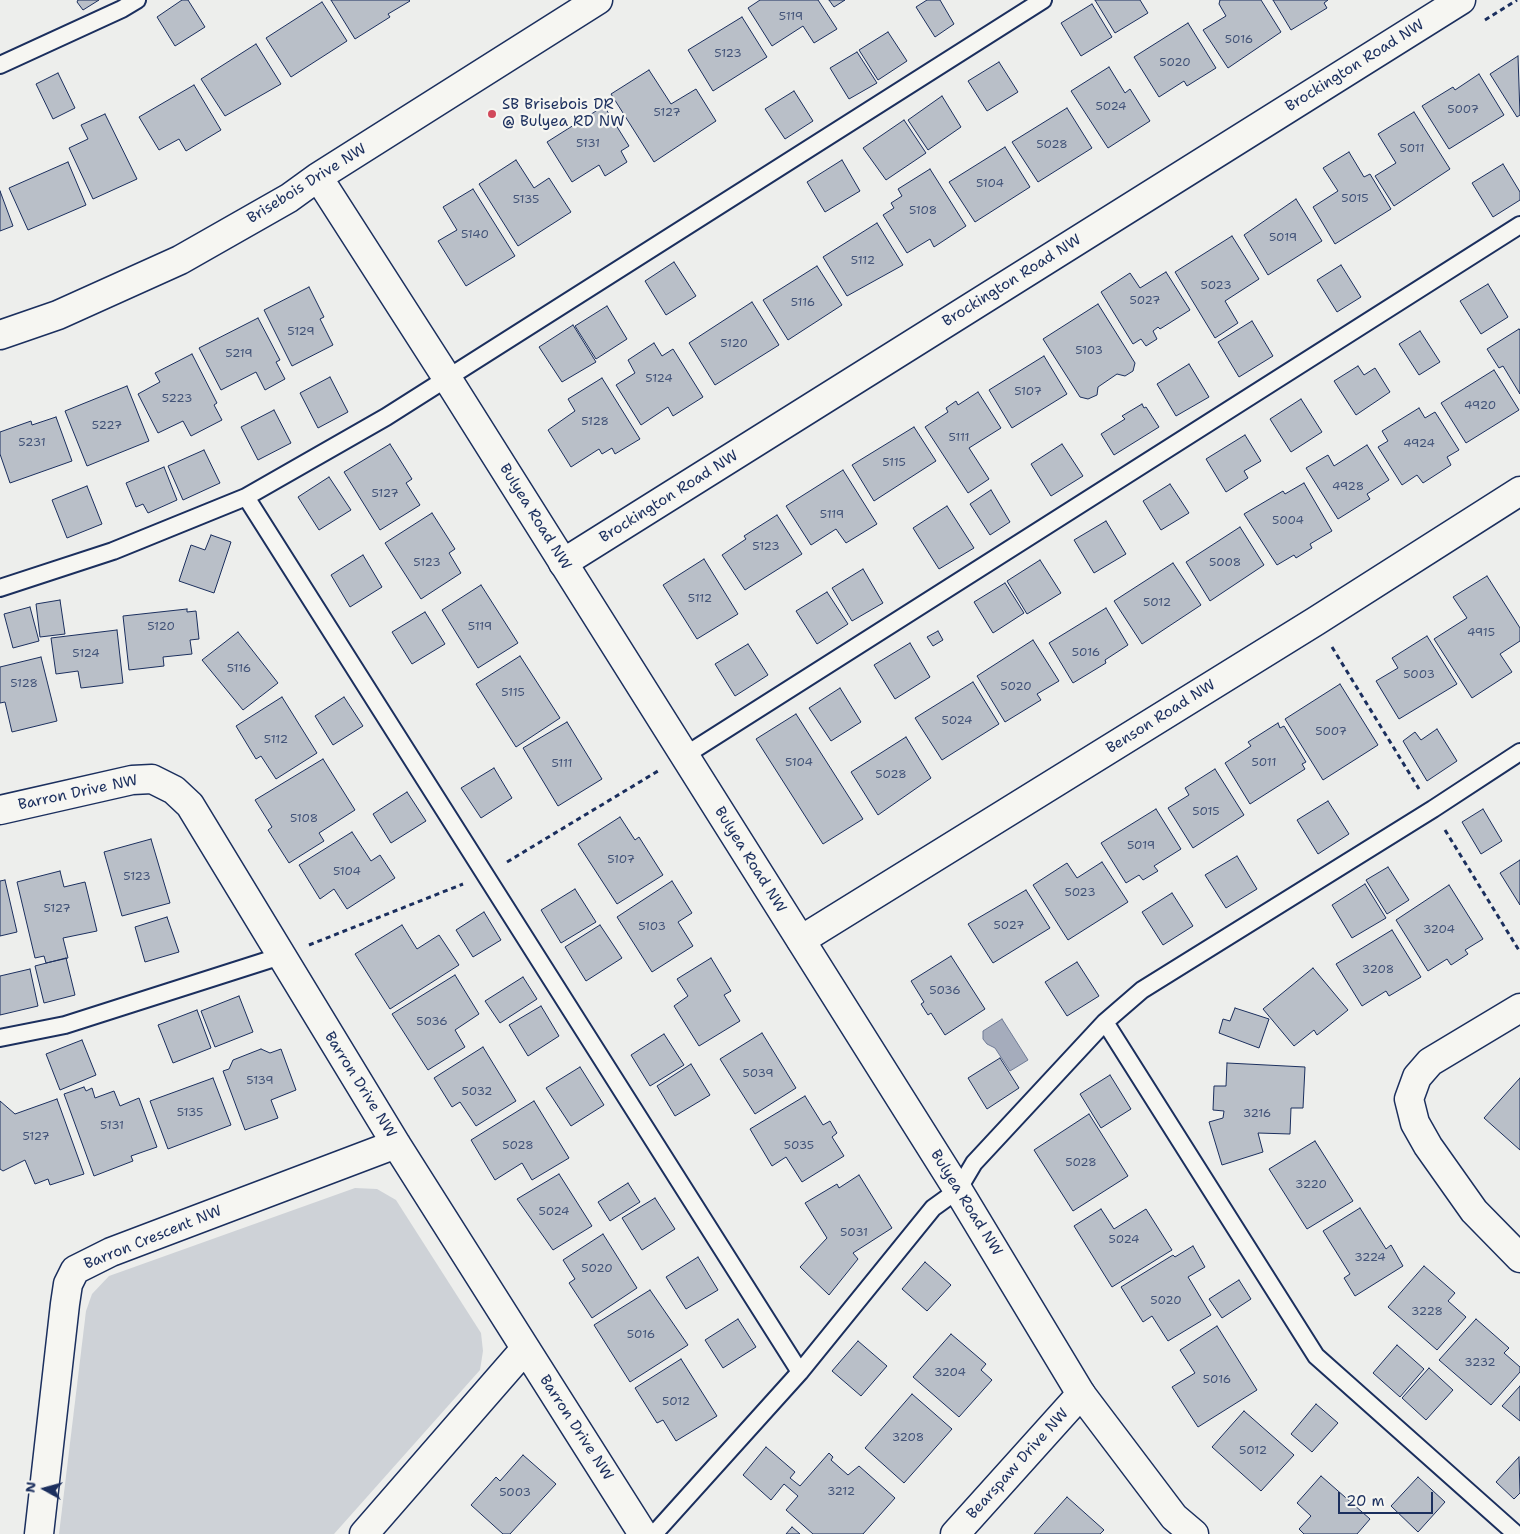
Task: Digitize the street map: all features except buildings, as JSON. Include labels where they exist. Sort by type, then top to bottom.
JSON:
[{"type":"street","name":"Brisebois Drive NW","points":[[0,335],[58,315],[180,260],[289,198],[318,177],[598,0]]},
{"type":"street","name":"Brockington Road NW","points":[[563,562],[1461,0]]},
{"type":"street","name":"Bulyea Road NW","points":[[318,177],[447,378],[958,1190],[1081,1394],[1174,1518],[1194,1534]]},
{"type":"street","name":"Benson Road NW","points":[[801,940],[1316,621],[1520,491]]},
{"type":"street","name":"Barron Drive NW","points":[[0,810],[132,780],[152,779],[174,790],[190,805],[396,1144],[643,1534]]},
{"type":"street","points":[[1520,1008],[1430,1062],[1417,1077],[1410,1099],[1414,1123],[1428,1146],[1474,1211],[1520,1258]]},
{"type":"street","name":"Barron Crescent NW","points":[[39,1534],[65,1304],[68,1284],[75,1270],[111,1252],[396,1144]]},
{"type":"street","points":[[364,1534],[525,1349]]},
{"type":"street","name":"Bearspaw Drive NW","points":[[955,1534],[1081,1394]]},
{"type":"lane","points":[[0,65],[122,9],[137,0]]},
{"type":"lane","points":[[0,588],[114,551],[246,497],[386,417],[1043,0]]},
{"type":"lane","points":[[684,756],[1520,225]]},
{"type":"lane","points":[[246,497],[800,1372]]},
{"type":"lane","points":[[654,1534],[800,1372],[933,1208],[958,1190],[974,1163],[1105,1022],[1142,990],[1433,809],[1520,752]]},
{"type":"lane","points":[[0,1038],[66,1024],[281,956]]},
{"type":"lane","points":[[1105,1022],[1316,1356],[1516,1534]]},
{"type":"shaded area","points":[[355,1188],[377,1189],[396,1200],[481,1333],[483,1351],[480,1370],[334,1534],[59,1534],[86,1311],[92,1294],[109,1276]]},
{"type":"water","points":[[1002,1019],[1028,1060],[1010,1071],[995,1048],[987,1044],[983,1039],[983,1031]]},
{"type":"place","name":"SB Brisebois DR @ Bulyea RD NW","points":[[492,114]]}]
